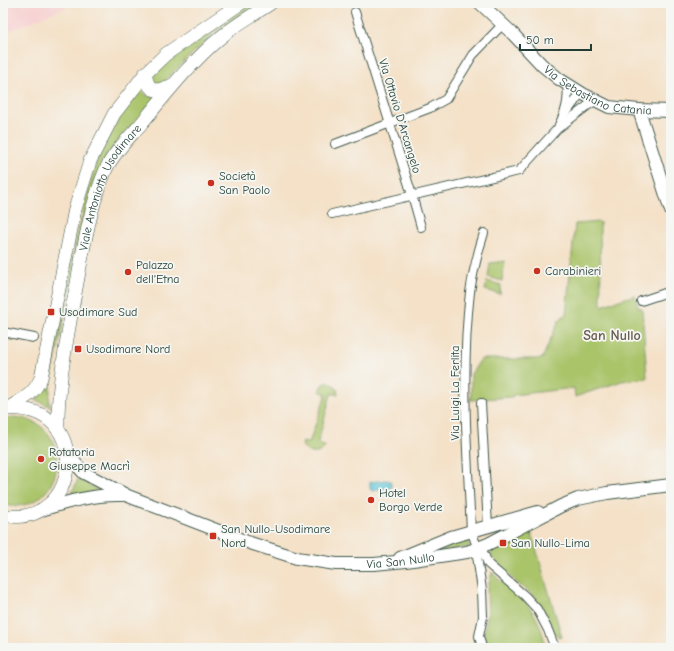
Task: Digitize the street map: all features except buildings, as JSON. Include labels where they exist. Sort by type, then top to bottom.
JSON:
[{"type":"main road","name":"Viale Antoniotto Usodimare","points":[[5,409],[30,395],[36,389],[41,378],[75,209],[90,161],[114,114],[145,74],[166,54],[241,3]]},
{"type":"main road","name":"Viale Antoniotto Usodimare","points":[[58,430],[60,376],[83,251],[97,192],[107,168],[112,159],[173,85],[195,62],[222,36],[271,3]]},
{"type":"main road","name":"Via Sebastiano Catania","points":[[480,3],[503,24],[542,66],[581,93],[609,107],[671,111]]},
{"type":"main road","points":[[145,74],[147,84],[150,89],[157,91],[173,85]]},
{"type":"main road","points":[[639,110],[671,211]]},
{"type":"main road","points":[[3,515],[27,514],[52,501],[61,489],[68,469],[68,454],[64,442],[58,430],[48,420],[36,412],[21,409],[5,409]]},
{"type":"main road","points":[[68,454],[84,473],[128,496]]},
{"type":"main road","name":"Via San Nullo","points":[[128,496],[242,540],[297,558],[336,564],[388,563],[406,562],[459,553],[478,548],[509,526],[578,499],[607,492],[671,485]]},
{"type":"main road","points":[[3,520],[70,501],[111,495],[128,496]]},
{"type":"main road","points":[[388,563],[450,536],[488,526],[509,526]]},
{"type":"street","name":"Via Ottavio D'Arcangelo","points":[[355,12],[421,227]]},
{"type":"street","points":[[335,144],[430,108],[446,99],[473,55],[503,24]]},
{"type":"street","points":[[565,114],[567,105],[567,84]]},
{"type":"street","points":[[557,129],[565,114],[581,93]]},
{"type":"street","points":[[332,214],[519,171],[557,129],[596,101]]},
{"type":"street","name":"Via Luigi La Ferlita","points":[[478,548],[471,530],[465,373],[470,292],[484,232]]},
{"type":"street","points":[[641,301],[671,291]]},
{"type":"street","points":[[3,332],[34,338]]},
{"type":"street","points":[[481,404],[488,526]]},
{"type":"street","points":[[478,548],[477,556],[482,590],[483,617],[479,636],[482,648]]},
{"type":"street","points":[[478,548],[484,554],[488,564],[532,603],[548,630],[555,648]]},
{"type":"shaded area","points":[[3,3],[75,3],[3,34]]},
{"type":"green space","points":[[252,3],[259,3],[214,33],[161,84],[154,85],[151,75],[164,63]]},
{"type":"green space","points":[[141,87],[146,95],[156,97],[107,154],[80,241],[51,381],[49,403],[51,407],[36,400],[44,389],[48,379],[76,241],[89,187],[99,153],[120,115]]},
{"type":"green space","points":[[600,222],[601,306],[635,295],[638,307],[642,308],[647,378],[622,381],[575,397],[574,388],[513,395],[512,397],[471,400],[471,374],[481,359],[542,359],[559,320],[566,314],[575,224]]},
{"type":"green space","points":[[505,261],[502,281],[488,277],[490,263]]},
{"type":"green space","points":[[487,281],[501,285],[500,294],[485,290]]},
{"type":"green space","points":[[327,382],[335,386],[338,394],[331,394],[318,442],[319,444],[325,446],[321,452],[312,453],[308,452],[303,447],[302,442],[309,443],[326,394],[319,391],[322,385]]},
{"type":"green space","points":[[13,417],[34,422],[49,434],[56,450],[57,467],[52,483],[41,497],[24,505],[3,505],[3,418]]},
{"type":"green space","points":[[78,479],[97,489],[97,491],[70,497]]},
{"type":"green space","points":[[530,528],[562,637],[559,638],[536,599],[518,584],[491,556],[492,549]]},
{"type":"green space","points":[[468,538],[469,547],[419,554],[454,540]]},
{"type":"green space","points":[[492,572],[499,580],[520,597],[531,610],[539,623],[546,648],[487,648],[484,632],[488,614],[487,591]]},
{"type":"water","points":[[386,480],[391,481],[392,486],[390,489],[386,488],[372,491],[370,489],[370,482]]},
{"type":"place","name":"Società San Paolo","points":[[211,183]]},
{"type":"place","name":"Carabinieri","points":[[537,271]]},
{"type":"place","name":"Palazzo dell'Etna","points":[[128,272]]},
{"type":"place","name":"Usodimare Sud","points":[[51,312]]},
{"type":"place","name":"Usodimare Nord","points":[[78,349]]},
{"type":"place","name":"Rotatoria Giuseppe Macrì","points":[[41,459]]},
{"type":"place","name":"Hotel Borgo Verde","points":[[371,500]]},
{"type":"place","name":"San Nullo-Usodimare Nord","points":[[213,536]]},
{"type":"place","name":"San Nullo-Lima","points":[[503,543]]},
{"type":"district","name":"San Nullo","points":[[612,335]]}]
